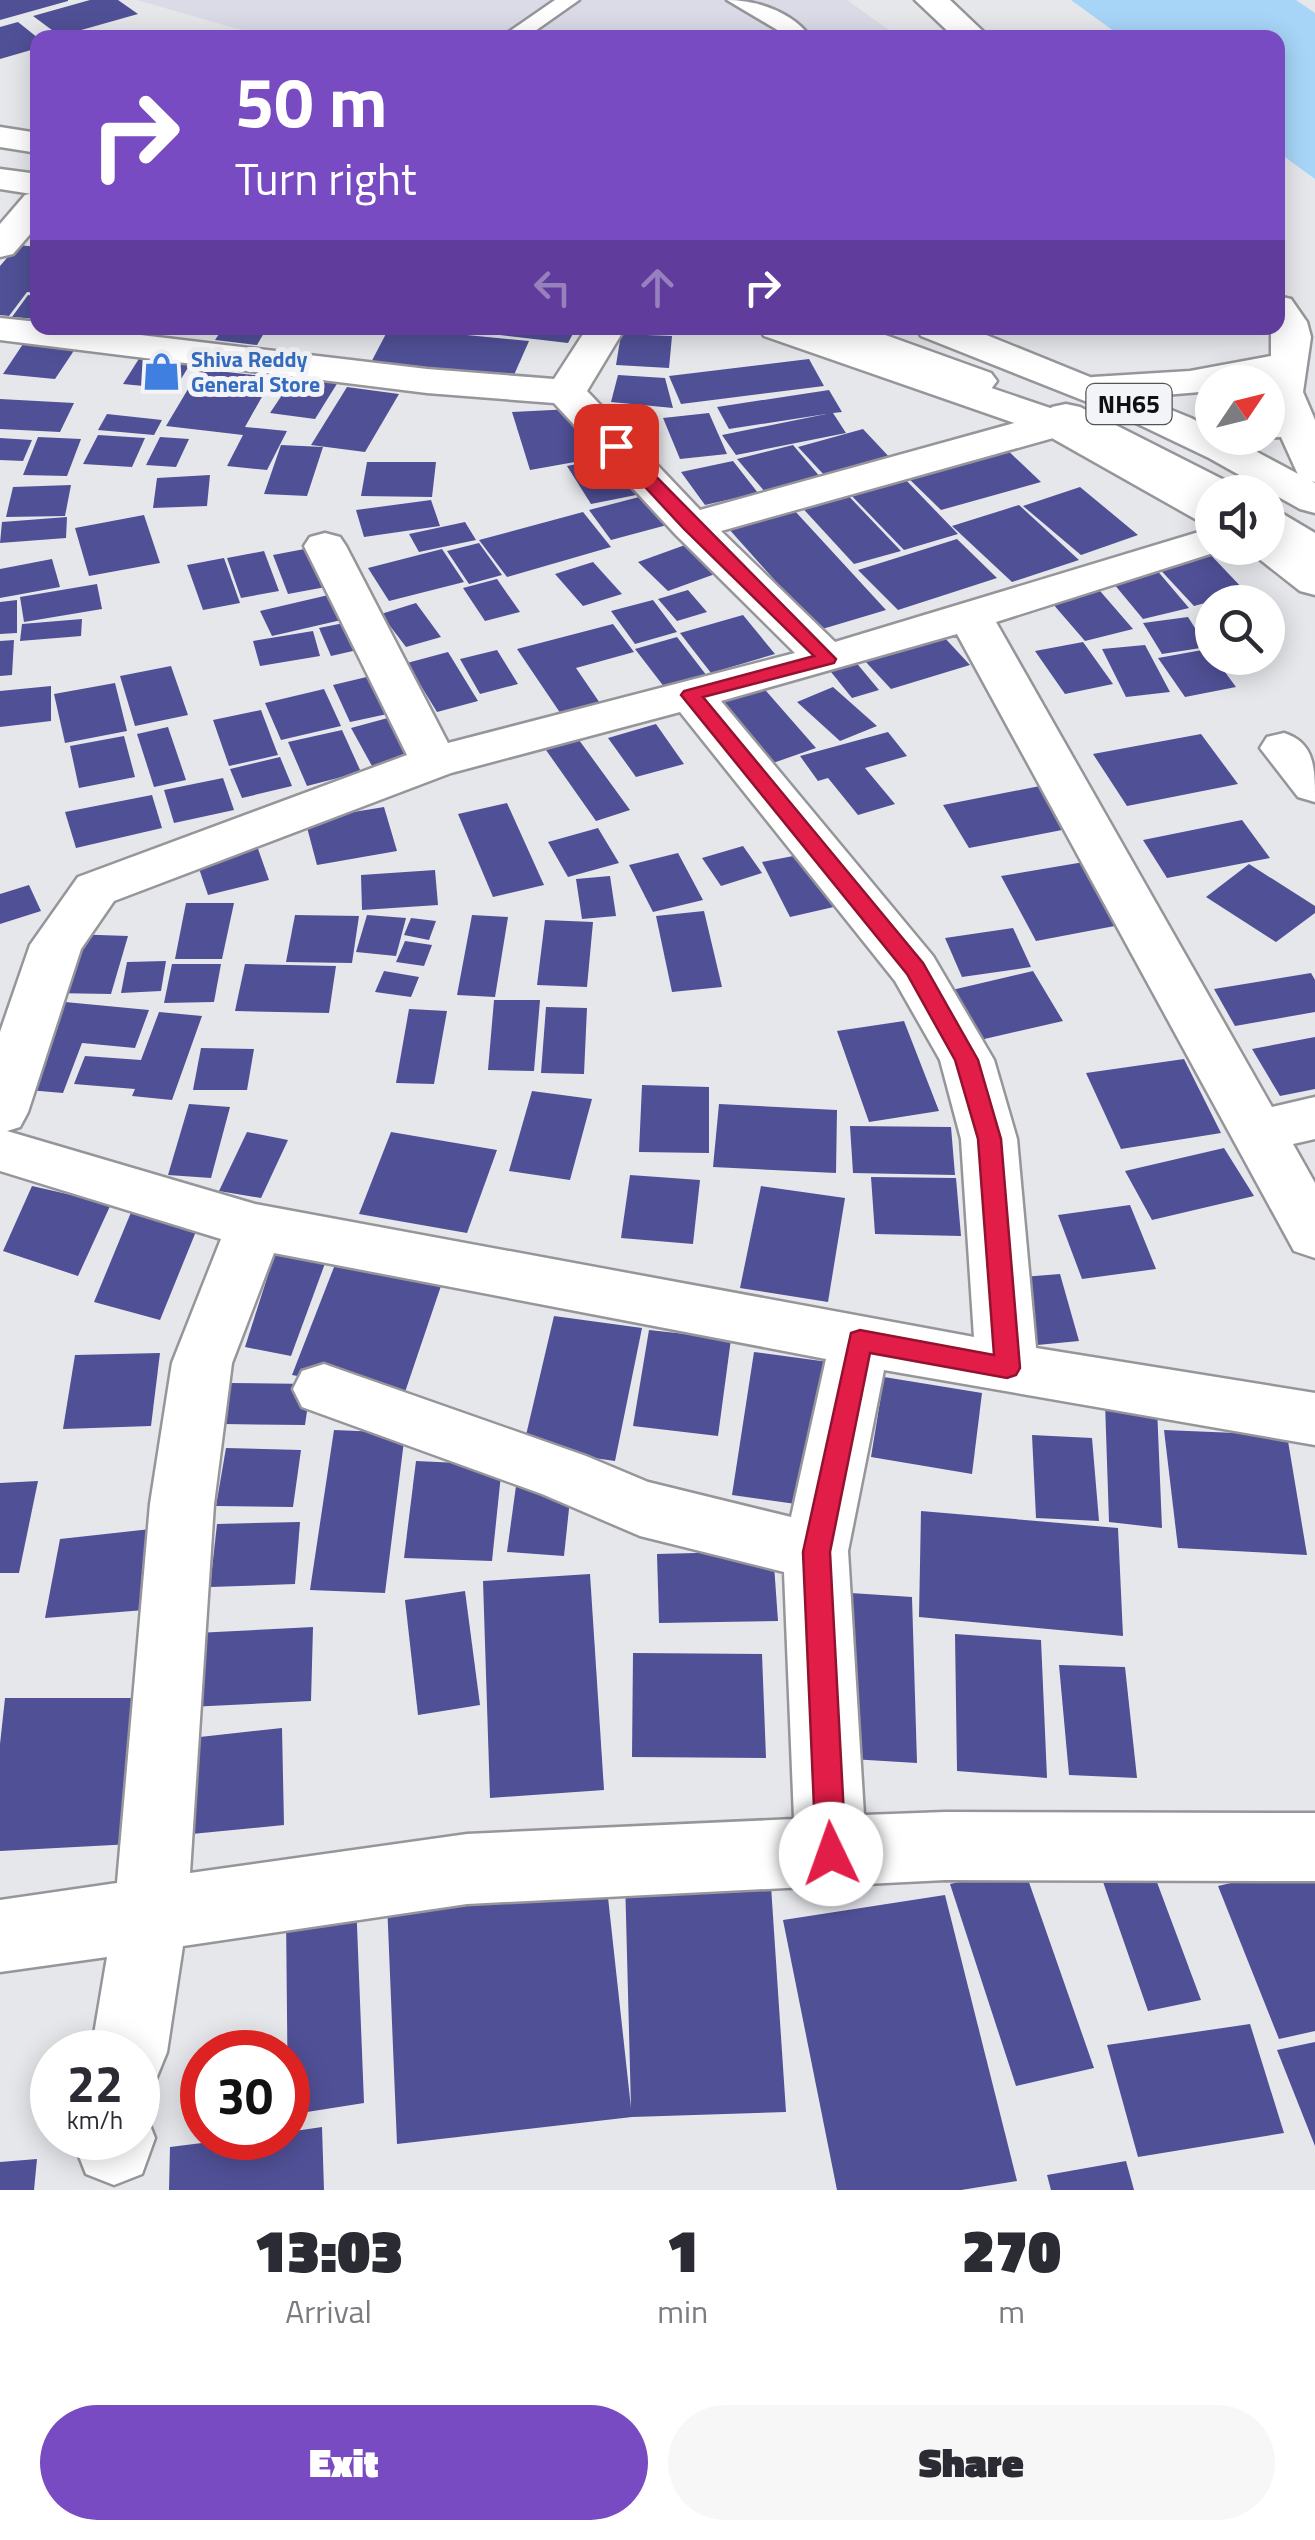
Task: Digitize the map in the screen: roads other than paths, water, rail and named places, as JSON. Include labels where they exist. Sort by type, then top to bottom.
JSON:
[{"type":"main road","points":[[931,0],[965,30]]},
{"type":"main road","points":[[0,137],[30,142]]},
{"type":"main road","points":[[0,162],[30,167]]},
{"type":"main road","points":[[0,180],[30,184]]},
{"type":"main road","points":[[1285,318],[1290,325],[1292,346],[1285,366]]},
{"type":"main road","points":[[566,392],[602,335]]},
{"type":"main road","points":[[798,335],[1057,424],[1195,489]]},
{"type":"main road","name":"NH65","points":[[851,335],[1062,414],[1195,488]]},
{"type":"main road","name":"NH65","points":[[952,335],[1093,389],[1195,405]]},
{"type":"main road","points":[[5,336],[566,392],[690,526],[827,659]]},
{"type":"main road","points":[[1093,389],[1195,386]]},
{"type":"main road","points":[[690,526],[1057,424]]},
{"type":"main road","points":[[1285,436],[1315,470]]},
{"type":"main road","name":"NH65","points":[[1285,446],[1315,500]]},
{"type":"main road","points":[[1285,532],[1315,551]]},
{"type":"main road","points":[[325,546],[434,762]]},
{"type":"main road","points":[[0,1112],[56,944],[96,889],[434,762],[827,659],[1195,546]]},
{"type":"main road","points":[[1285,558],[1315,582]]},
{"type":"main road","points":[[968,614],[1315,1235]]},
{"type":"main road","points":[[691,695],[915,969],[966,1060],[990,1139],[1007,1368]]},
{"type":"main road","points":[[1284,748],[1315,786]]},
{"type":"main road","points":[[1257,1132],[1315,1118]]},
{"type":"main road","points":[[0,1150],[255,1228],[1007,1368],[1315,1419]]},
{"type":"main road","points":[[133,2030],[151,1914],[182,1504],[202,1363],[255,1228]]},
{"type":"main road","points":[[831,1854],[816,1552],[860,1340]]},
{"type":"main road","points":[[324,1388],[564,1475],[640,1508],[816,1552]]},
{"type":"main road","points":[[0,1936],[467,1869],[945,1846],[1315,1847]]},
{"type":"lane","points":[[522,30],[569,0]]},
{"type":"lane","points":[[737,0],[795,30]]},
{"type":"water","points":[[1071,0],[1296,0],[1315,13],[1315,179],[1285,157],[1285,30],[1112,30]]},
{"type":"place","name":"Shiva Reddy General Store","points":[[161,372]]}]
